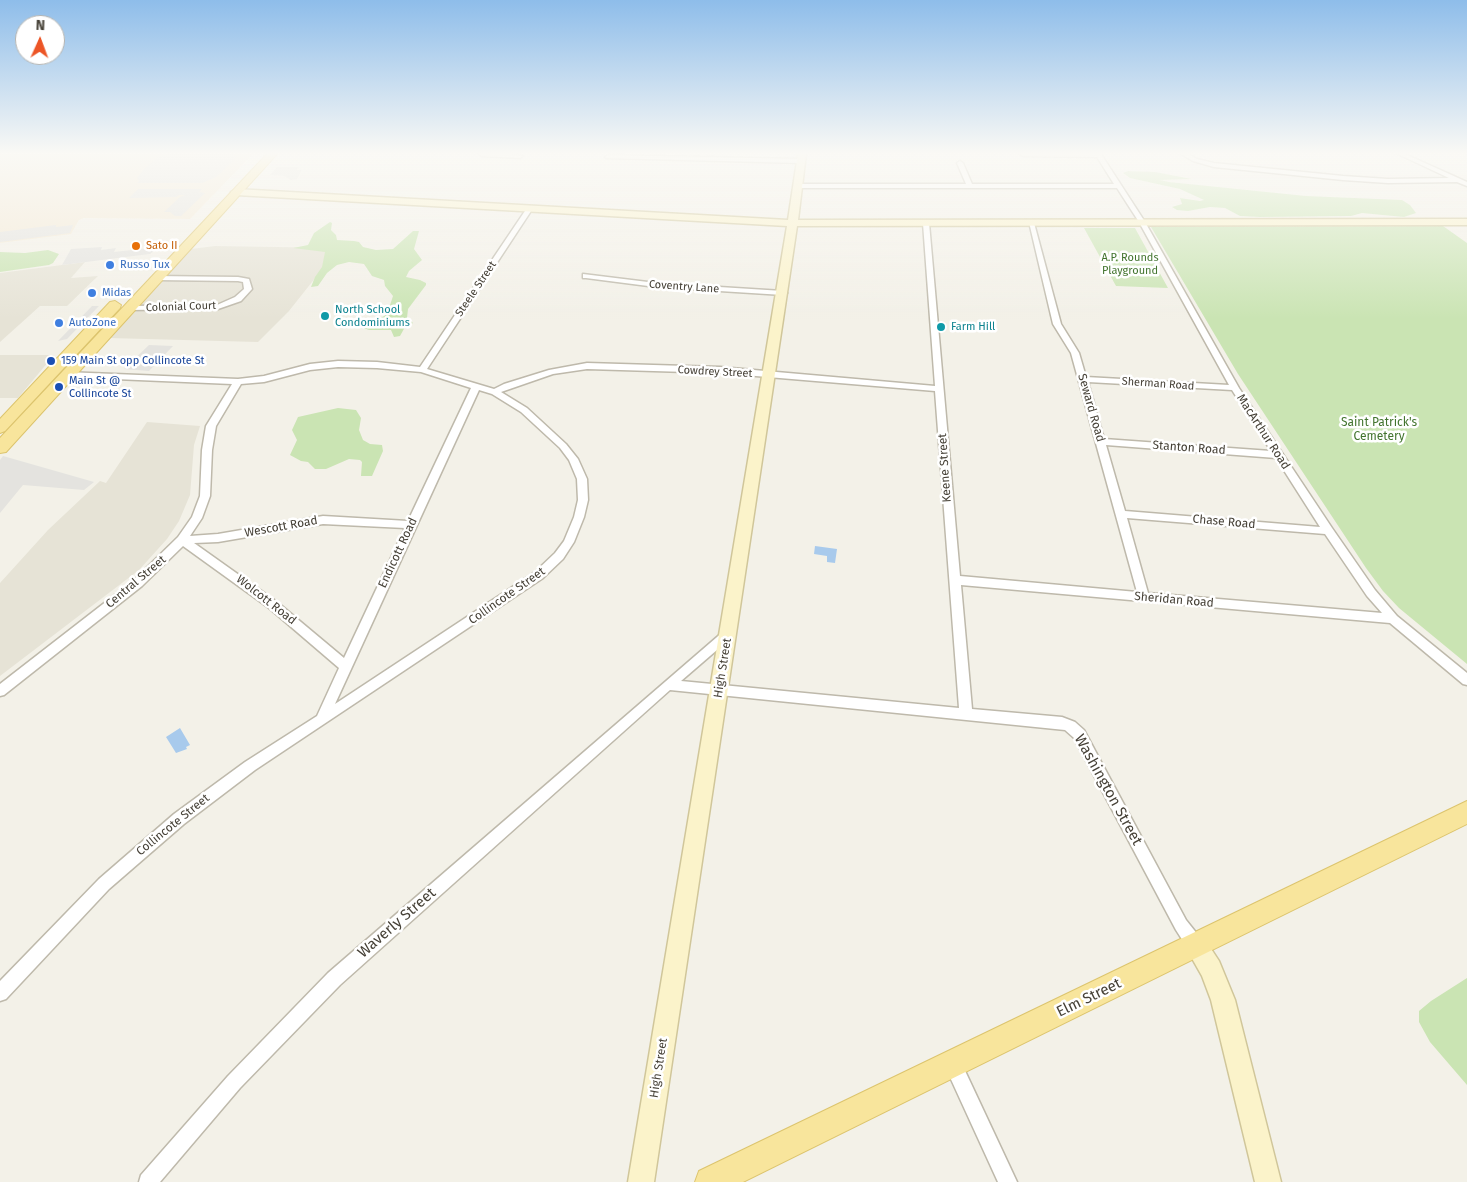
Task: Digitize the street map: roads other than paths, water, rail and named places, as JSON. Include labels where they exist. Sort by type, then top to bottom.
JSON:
[{"type":"main road","points":[[1,446],[68,374],[84,347],[209,209]]},
{"type":"main road","points":[[0,428],[84,347],[129,308],[220,209]]},
{"type":"main road","points":[[550,209],[792,223],[1467,222]]},
{"type":"main road","name":"High Street","points":[[641,1182],[794,209]]},
{"type":"main road","name":"Elm Street","points":[[710,1182],[1467,813]]},
{"type":"main road","name":"Washington Street","points":[[1196,946],[1211,969],[1223,1000],[1268,1182]]},
{"type":"street","name":"Steele Street","points":[[422,370],[529,209]]},
{"type":"street","name":"MacArthur Road","points":[[1133,209],[1235,388],[1328,531],[1371,593],[1394,619],[1467,680]]},
{"type":"street","name":"Keene Street","points":[[926,223],[966,714]]},
{"type":"street","name":"Seward Road","points":[[1031,223],[1057,324],[1074,350],[1144,597]]},
{"type":"street","name":"Coventry Lane","points":[[586,276],[656,285],[782,293]]},
{"type":"street","name":"Colonial Court","points":[[129,308],[218,307],[238,300],[248,289],[246,281],[233,278],[157,278]]},
{"type":"street","name":"Collincote Street","points":[[0,993],[98,891],[137,854],[230,780],[513,594],[550,565],[569,542],[579,517],[583,500],[582,478],[578,466],[562,446],[540,424],[516,404],[495,392],[422,370],[377,365],[338,364],[310,367],[256,380],[238,382],[68,374]]},
{"type":"street","name":"Cowdrey Street","points":[[495,392],[507,386],[552,372],[578,367],[715,370],[939,389]]},
{"type":"street","name":"Sherman Road","points":[[1082,379],[1235,388]]},
{"type":"street","name":"Central Street","points":[[0,691],[150,573],[182,540],[196,518],[204,499],[207,479],[206,450],[211,426],[238,382]]},
{"type":"street","name":"Endicott Road","points":[[321,720],[476,386]]},
{"type":"street","name":"Stanton Road","points":[[1100,442],[1278,455]]},
{"type":"street","name":"Chase Road","points":[[1120,514],[1328,531]]},
{"type":"street","name":"Wescott Road","points":[[182,540],[218,538],[323,520],[411,525]]},
{"type":"street","name":"Wolcott Road","points":[[182,540],[273,605],[346,666]]},
{"type":"street","name":"Sheridan Road","points":[[954,580],[1394,619]]},
{"type":"street","name":"Waverly Street","points":[[148,1182],[234,1082],[334,979],[728,634]]},
{"type":"street","points":[[668,685],[719,690]]},
{"type":"street","name":"Washington Street","points":[[719,690],[1062,723],[1075,730],[1182,925],[1196,946]]},
{"type":"street","points":[[953,1064],[1008,1182]]},
{"type":"water","points":[[815,546],[837,549],[835,563],[827,562],[827,556],[814,554]]},
{"type":"water","points":[[180,728],[190,745],[186,747],[187,749],[176,753],[166,737]]},
{"type":"place","name":"Sato II","points":[[136,246]]},
{"type":"place","name":"Russo Tux","points":[[110,265]]},
{"type":"place","name":"Midas","points":[[92,293]]},
{"type":"place","name":"North School Condominiums","points":[[325,316]]},
{"type":"place","name":"AutoZone","points":[[59,323]]},
{"type":"place","name":"Farm Hill","points":[[941,327]]},
{"type":"place","name":"159 Main St opp Collincote St","points":[[51,361]]},
{"type":"place","name":"Main St @ Collincote St","points":[[59,387]]},
{"type":"park label","name":"A.P. Rounds Playground","points":[[1130,264]]},
{"type":"park label","name":"Saint Patrick's Cemetery","points":[[1379,430]]}]
